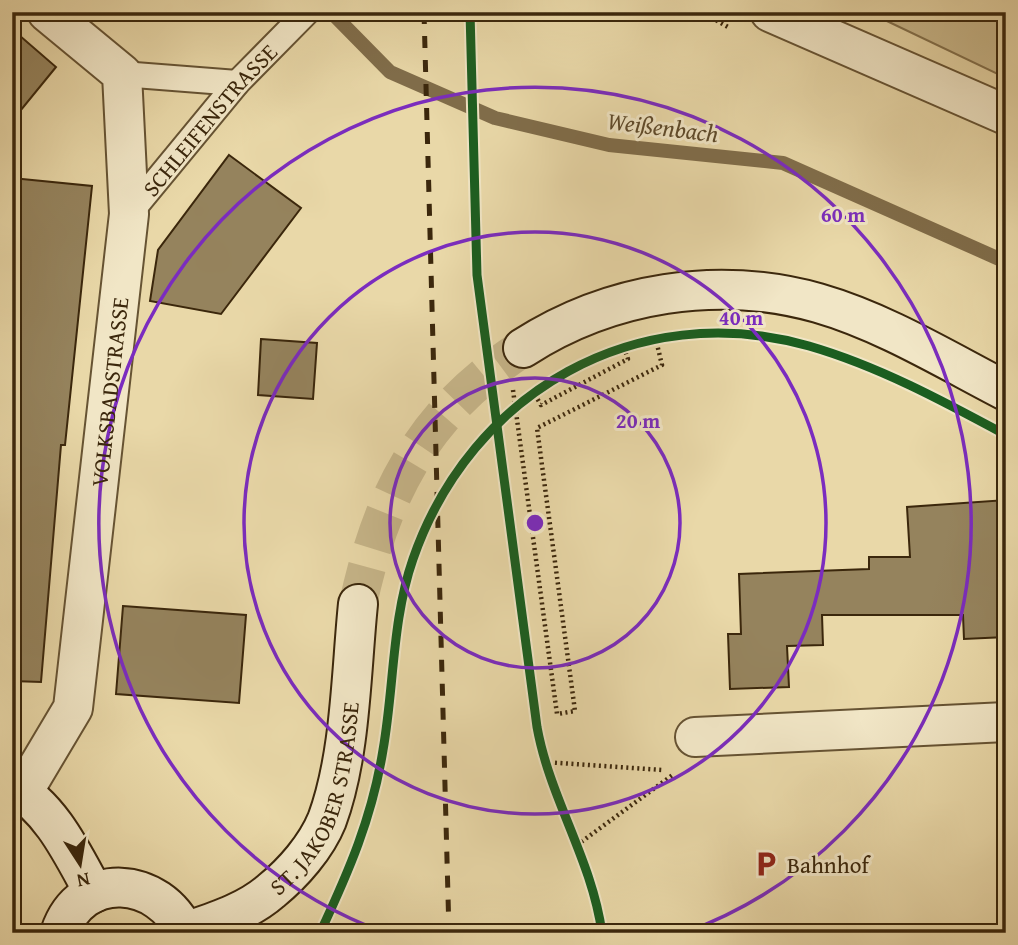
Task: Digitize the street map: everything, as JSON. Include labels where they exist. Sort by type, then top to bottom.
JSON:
[{"type":"street","points":[[47,12],[122,74]]},
{"type":"street","points":[[771,12],[1006,115]]},
{"type":"street","name":"VOLKSBADSTRASSE","points":[[18,790],[73,708],[129,214],[122,74]]},
{"type":"street","points":[[517,365],[559,327],[633,299],[695,290],[758,291],[820,304],[870,322],[1006,391]]},
{"type":"street","name":"ST. JAKOBER STRASSE","points":[[185,932],[231,916],[270,892],[302,861],[326,823],[339,779],[358,604]]},
{"type":"street","points":[[695,737],[1006,722]]},
{"type":"street","points":[[18,790],[69,849],[94,893]]},
{"type":"street","points":[[60,933],[69,914],[94,893],[111,887],[148,892],[164,902],[176,915],[185,932]]},
{"type":"lane","name":"SCHLEIFENSTRASSE","points":[[129,214],[237,83],[300,20]]},
{"type":"lane","points":[[122,74],[237,83]]},
{"type":"path","points":[[517,365],[557,714],[575,711],[537,428],[662,365],[661,338],[645,341]]},
{"type":"path","points":[[612,352],[634,344]]},
{"type":"path","points":[[541,405],[628,359]]},
{"type":"path","points":[[505,415],[546,383]]},
{"type":"path","points":[[542,751],[545,766],[678,771]]},
{"type":"path","points":[[572,834],[581,854]]},
{"type":"shaded area","points":[[868,12],[1006,12],[1006,78]]},
{"type":"building","points":[[12,29],[56,67],[12,121]]},
{"type":"building","points":[[229,155],[301,208],[221,314],[150,301],[158,250]]},
{"type":"building","points":[[12,178],[92,186],[65,445],[61,445],[41,682],[12,681]]},
{"type":"building","points":[[261,339],[317,343],[313,399],[258,395]]},
{"type":"building","points":[[1006,500],[1006,637],[964,639],[963,615],[822,615],[823,645],[787,646],[789,687],[730,689],[728,634],[741,634],[739,574],[869,569],[869,557],[910,557],[907,507]]},
{"type":"building","points":[[123,606],[246,615],[239,703],[116,694]]},
{"type":"waterway","name":"Weißenbach","points":[[331,12],[390,72],[495,118],[609,145],[783,163],[1006,262]]},
{"type":"tunnel","points":[[358,604],[380,526],[395,490],[413,458],[434,427],[459,399],[489,372],[523,348]]},
{"type":"railway","points":[[424,12],[449,933]]},
{"type":"cycle path","points":[[470,12],[477,275],[537,727],[551,779],[589,880],[602,933]]},
{"type":"cycle path","points":[[320,933],[350,866],[373,799],[387,726],[401,605],[413,559],[440,500],[475,448],[518,405],[568,372],[623,348],[682,335],[745,334],[809,346],[835,354],[934,397],[1006,435]]},
{"type":"place","name":"Bahnhof","points":[[766,864]]}]
